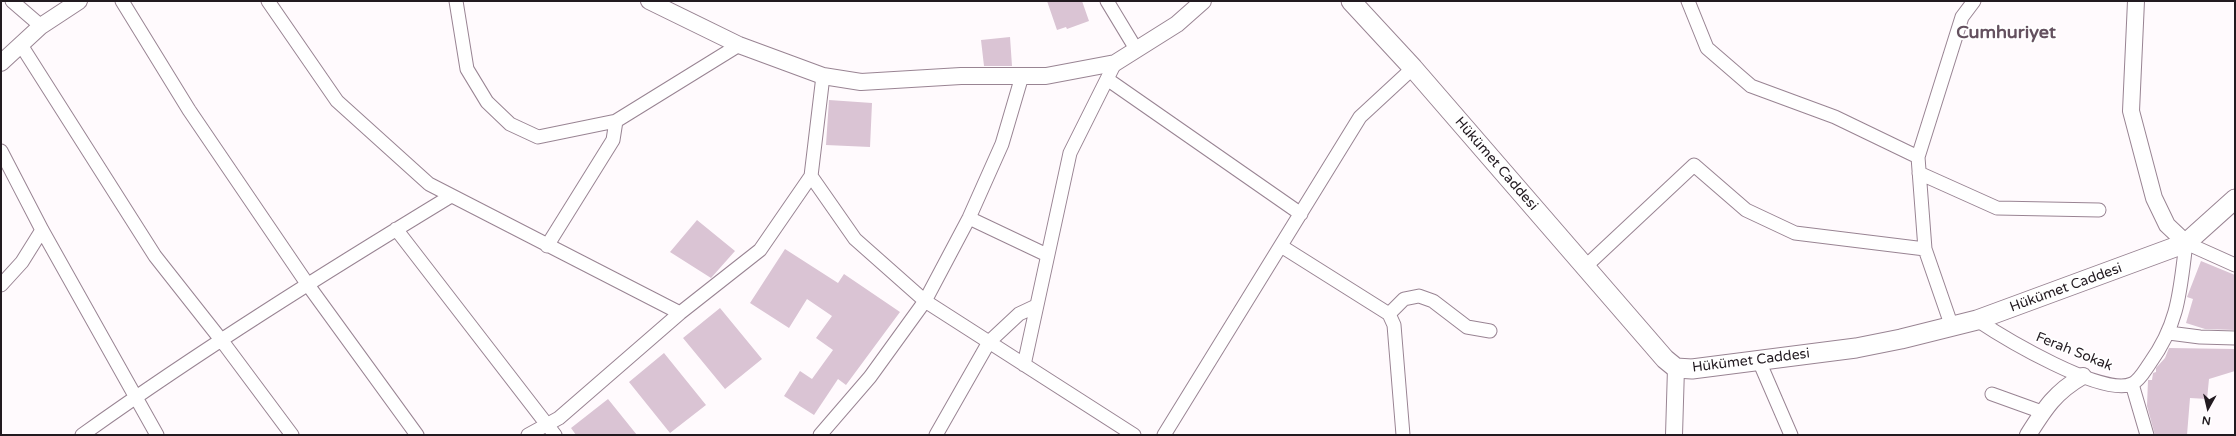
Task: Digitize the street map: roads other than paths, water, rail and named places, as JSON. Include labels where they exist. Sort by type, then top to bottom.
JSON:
[{"type":"main road","name":"Hükümet Caddesi","points":[[1351,1],[1413,68],[1665,359],[1676,368],[1692,369],[1856,348],[1978,320],[2186,243],[2235,199]]},
{"type":"street","points":[[12,1],[41,26]]},
{"type":"street","points":[[1,63],[41,26],[79,1]]},
{"type":"street","points":[[122,1],[189,110],[308,285],[417,435]]},
{"type":"street","points":[[268,1],[337,101],[429,184],[547,246],[680,313]]},
{"type":"street","points":[[456,1],[467,69],[487,102],[510,124],[538,137],[616,121],[739,45]]},
{"type":"street","points":[[649,1],[739,45],[823,76],[861,82],[961,76],[1046,76],[1115,62],[1177,24],[1203,1]]},
{"type":"street","points":[[1107,1],[1136,49]]},
{"type":"street","points":[[1688,1],[1707,48],[1751,86],[1836,117],[1918,157]]},
{"type":"street","points":[[1952,327],[1925,249],[1918,157],[1962,17],[1974,1]]},
{"type":"street","points":[[2136,1],[2131,111],[2154,198],[2168,225],[2186,243],[2235,265]]},
{"type":"street","points":[[21,45],[155,256],[222,341],[292,435]]},
{"type":"street","points":[[1024,365],[1070,153],[1115,62]]},
{"type":"street","points":[[1164,435],[1360,117],[1413,68]]},
{"type":"street","points":[[528,435],[551,430],[559,418],[680,313],[760,250],[812,176],[823,76]]},
{"type":"street","points":[[820,435],[870,377],[926,301],[969,218],[1002,144],[1022,76]]},
{"type":"street","points":[[1107,79],[1301,214]]},
{"type":"street","points":[[547,246],[613,140],[616,121]]},
{"type":"street","points":[[1,151],[42,230],[157,435]]},
{"type":"street","points":[[1585,267],[1694,165],[1746,210],[1795,233],[1925,249]]},
{"type":"street","points":[[1919,173],[1997,208],[2099,210]]},
{"type":"street","points":[[812,176],[855,239],[926,301],[1134,435]]},
{"type":"street","points":[[82,435],[135,397],[308,285],[451,196]]},
{"type":"street","points":[[969,218],[1047,255]]},
{"type":"street","points":[[1,285],[22,262],[42,230]]},
{"type":"street","points":[[396,230],[551,430]]},
{"type":"street","points":[[2147,435],[2132,384],[2142,375],[2170,333],[2177,311],[2186,243]]},
{"type":"street","points":[[1281,246],[1389,314],[1394,325],[1403,435]]},
{"type":"street","points":[[1389,314],[1404,299],[1419,296],[1433,301],[1467,327],[1490,331]]},
{"type":"street","points":[[936,435],[989,342],[1019,314],[1036,306]]},
{"type":"street","name":"Ferah Sokak","points":[[1978,320],[2024,349],[2083,376],[2116,386],[2132,384]]},
{"type":"street","points":[[2170,333],[2200,337],[2235,338]]},
{"type":"street","points":[[1759,360],[1790,435]]},
{"type":"street","points":[[1674,435],[1676,368]]},
{"type":"street","points":[[2028,435],[2042,412],[2053,398],[2064,387],[2083,376]]},
{"type":"street","points":[[1992,394],[2042,412]]},
{"type":"district","name":"Cumhuriyet","points":[[2006,33]]}]
